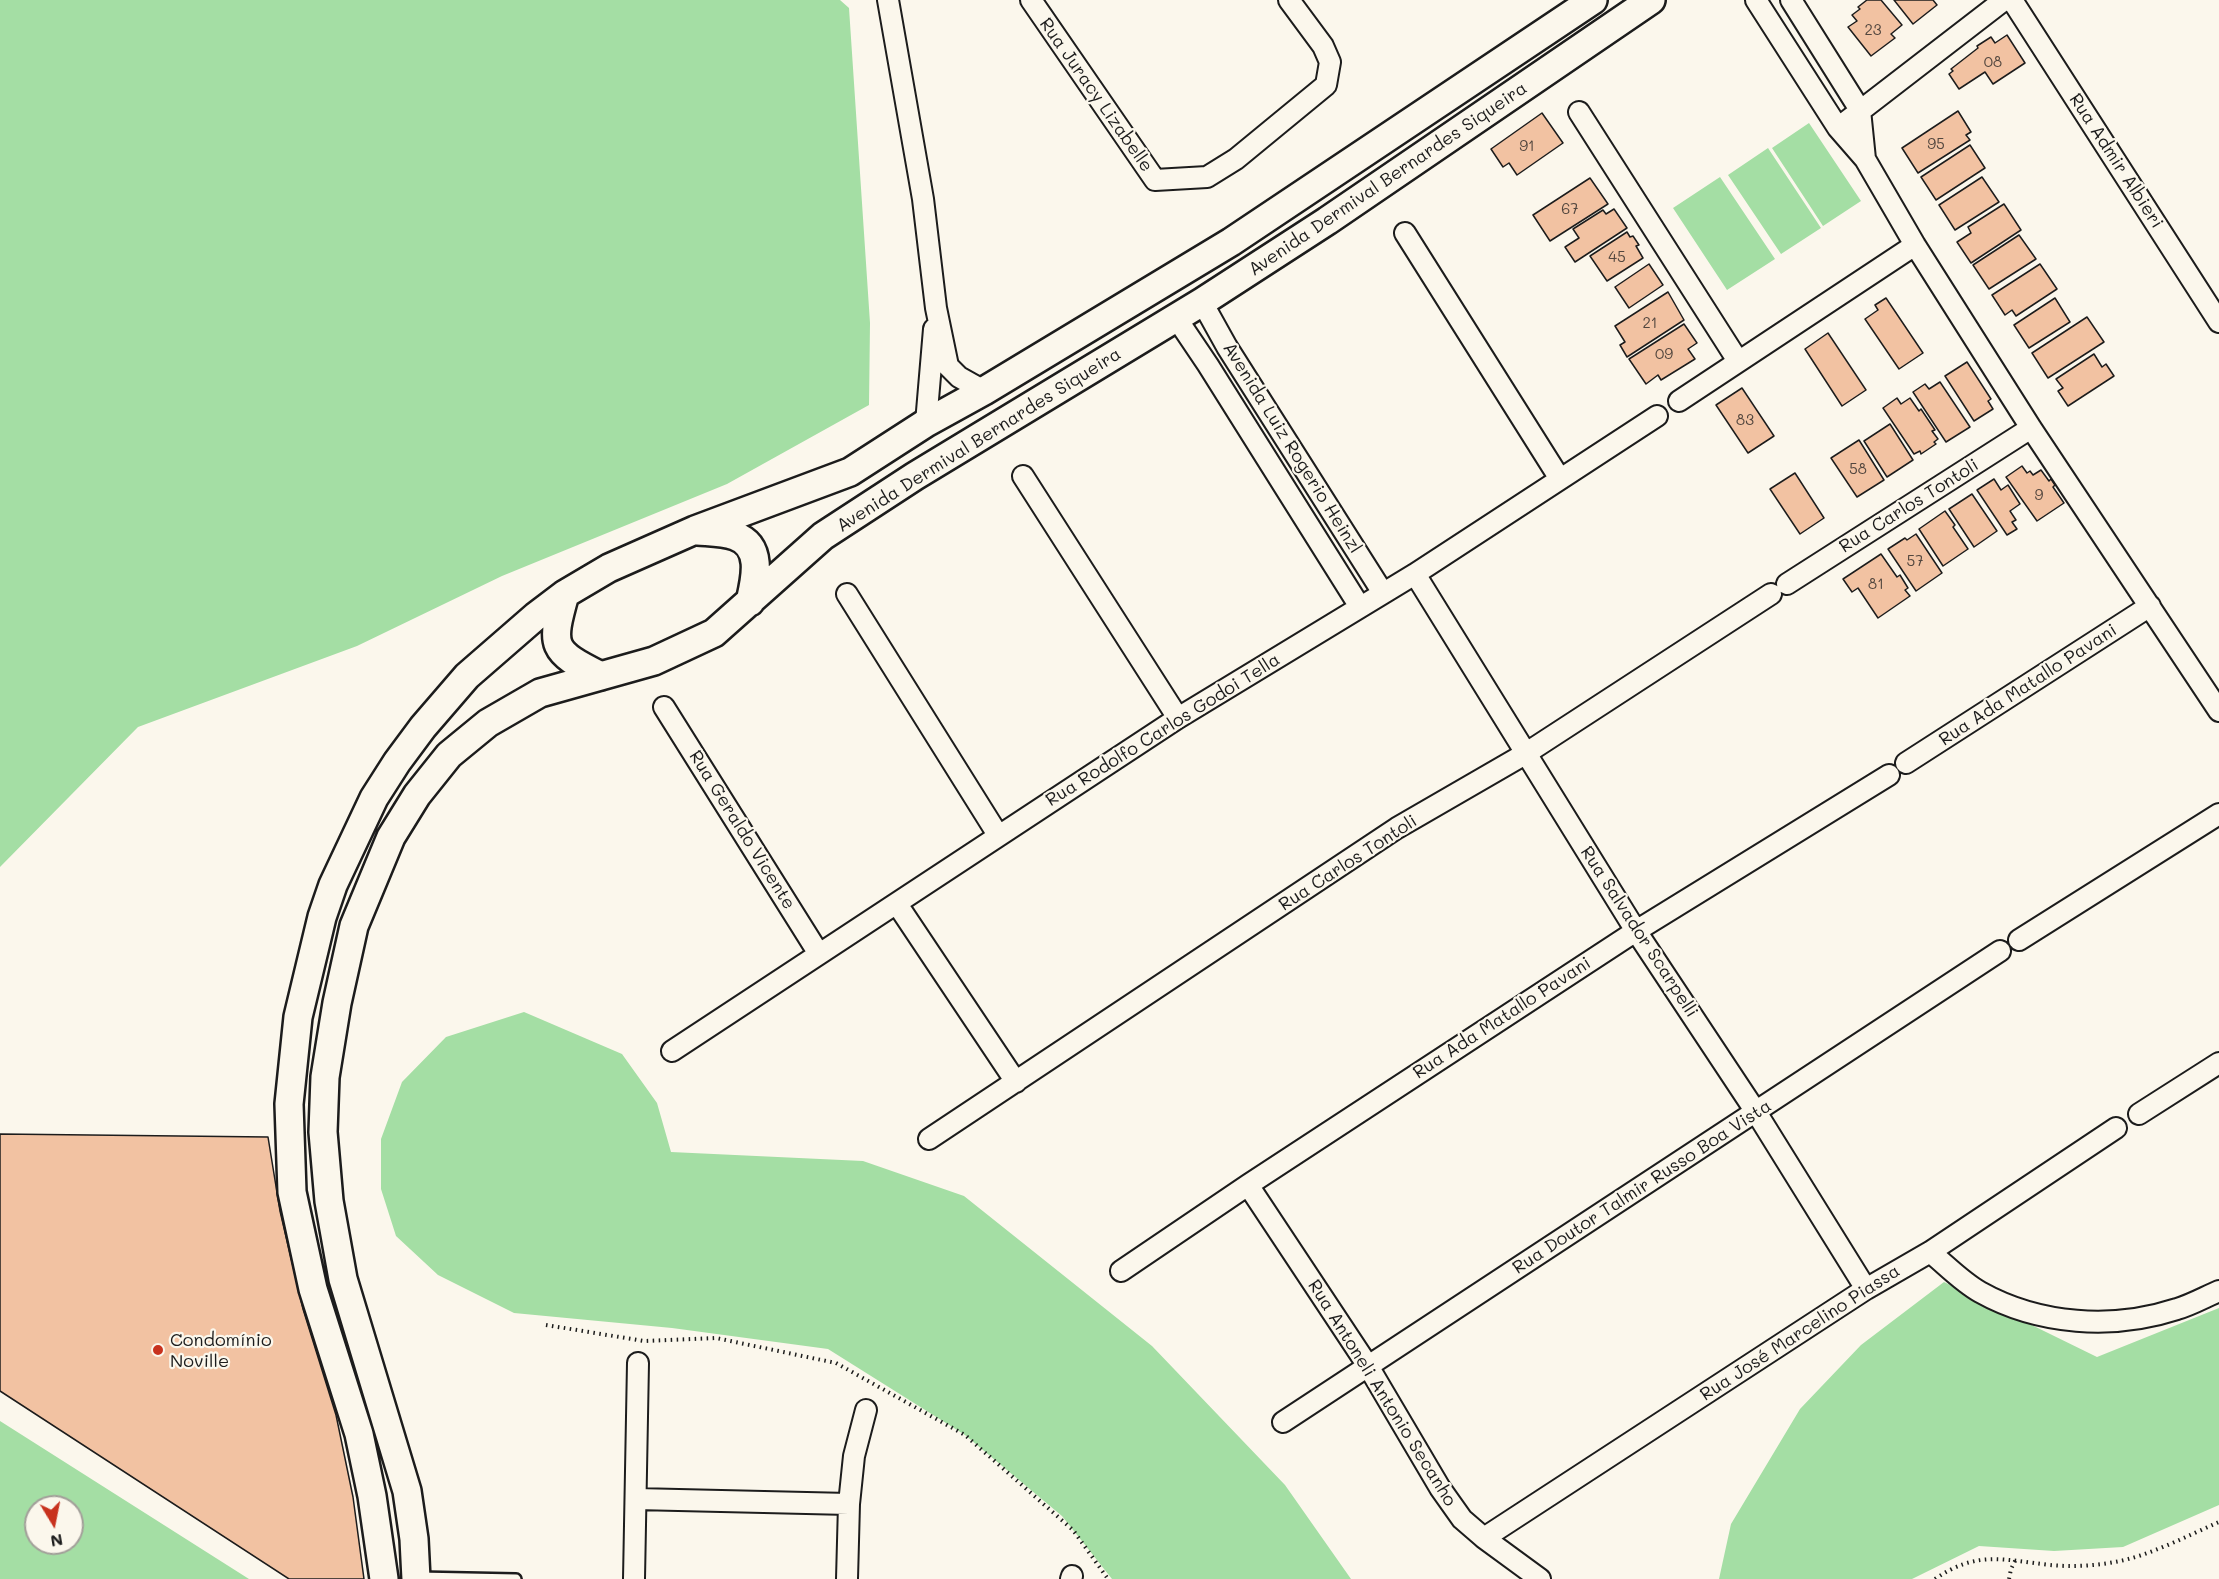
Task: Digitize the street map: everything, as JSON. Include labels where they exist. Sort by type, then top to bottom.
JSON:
[{"type":"main road","name":"Avenida Dermival Bernardes Siqueira","points":[[384,1579],[372,1496],[359,1434],[313,1289],[292,1192],[289,1104],[298,1017],[322,917],[333,885],[374,798],[423,727],[467,676],[564,594],[609,568],[695,530],[850,472],[926,423],[984,391],[1231,242],[1593,0]]},
{"type":"main road","name":"Avenida Dermival Bernardes Siqueira","points":[[416,1578],[414,1539],[406,1491],[343,1279],[329,1201],[323,1132],[325,1088],[337,1004],[354,926],[391,837],[417,795],[442,763],[488,723],[540,693],[654,661],[714,633],[833,530],[915,476],[1177,319],[1327,221],[1651,0]]},
{"type":"main road","points":[[695,530],[736,536],[749,546],[754,556],[757,572],[750,602]]},
{"type":"main road","points":[[564,594],[555,630],[557,645],[568,659],[601,676]]},
{"type":"street","points":[[888,0],[923,199],[936,308],[948,366],[958,377],[984,391]]},
{"type":"street","name":"Rua Juracy Lizabelle","points":[[1031,0],[1155,180],[1207,177],[1236,159],[1326,85],[1330,62],[1323,46],[1289,0]]},
{"type":"street","points":[[1756,0],[1838,128],[1865,159],[1915,246],[2031,428],[2218,706]]},
{"type":"street","points":[[1791,0],[1860,110],[1865,159]]},
{"type":"street","points":[[1838,128],[2004,0]]},
{"type":"street","name":"Rua Admir Albieri","points":[[2012,0],[2219,321]]},
{"type":"street","points":[[1579,112],[1738,361]]},
{"type":"street","points":[[1405,233],[1560,479]]},
{"type":"street","points":[[1679,401],[1915,246]]},
{"type":"street","name":"Avenida Luiz Rogerio Heinzl","points":[[1202,302],[1227,347],[1383,593]]},
{"type":"street","points":[[926,423],[936,308]]},
{"type":"street","name":"Avenida Luiz Rogerio Heinzl","points":[[1177,319],[1360,608]]},
{"type":"street","name":"Rua Rodolfo Carlos Godoi Tella","points":[[672,1051],[1178,718],[1415,574],[1657,416]]},
{"type":"street","name":"Rua Carlos Tontoli","points":[[929,1138],[1397,828],[1525,754],[2031,428]]},
{"type":"street","points":[[1023,476],[1178,718]]},
{"type":"street","name":"Rua Salvador Scarpelli","points":[[1415,574],[1636,931],[1756,1112],[1866,1289]]},
{"type":"street","points":[[847,594],[998,836]]},
{"type":"street","name":"Rua Ada Matallo Pavani","points":[[1906,763],[2150,606]]},
{"type":"street","name":"Rua Geraldo Vicente","points":[[664,707],[819,954]]},
{"type":"street","name":"Rua Ada Matallo Pavani","points":[[1121,1271],[1636,931],[1889,775]]},
{"type":"street","points":[[2019,940],[2219,814]]},
{"type":"street","points":[[897,904],[1016,1082]]},
{"type":"street","name":"Rua Doutor Talmir Russo Boa Vista","points":[[1283,1422],[2000,951]]},
{"type":"street","points":[[2139,1114],[2219,1063]]},
{"type":"street","name":"Rua José Marcelino Piassa","points":[[1484,1538],[1866,1289],[1930,1252],[2116,1128]]},
{"type":"street","name":"Rua Antoneli Antonio Secanho","points":[[1248,1185],[1368,1366],[1440,1488],[1462,1519],[1540,1579]]},
{"type":"street","points":[[1930,1252],[1978,1291],[2014,1309],[2051,1319],[2133,1320],[2177,1309],[2219,1291]]},
{"type":"street","points":[[634,1579],[638,1364]]},
{"type":"street","points":[[848,1579],[849,1504],[854,1456],[866,1410]]},
{"type":"street","points":[[636,1499],[849,1504]]},
{"type":"lane","points":[[416,1578],[516,1579]]},
{"type":"path","points":[[1935,1579],[1966,1562],[1991,1558],[2016,1559],[2052,1565],[2116,1562],[2138,1556],[2219,1522]]},
{"type":"path","points":[[2009,1579],[2016,1559]]},
{"type":"green space","points":[[0,0],[840,0],[849,8],[870,323],[869,405],[727,484],[502,576],[357,646],[138,727],[0,867]]},
{"type":"green space","points":[[1809,123],[1861,201],[1823,226],[1772,148]]},
{"type":"green space","points":[[1768,148],[1821,228],[1781,254],[1728,175]]},
{"type":"green space","points":[[1720,177],[1775,259],[1727,290],[1673,208]]},
{"type":"green space","points":[[524,1012],[622,1054],[657,1103],[671,1152],[863,1161],[964,1196],[1152,1346],[1285,1485],[1351,1579],[1112,1579],[1062,1516],[965,1435],[828,1349],[672,1328],[514,1313],[438,1275],[396,1236],[381,1189],[381,1139],[402,1082],[446,1037]]},
{"type":"green space","points":[[1944,1282],[2097,1357],[2219,1308],[2219,1505],[2123,1547],[2054,1551],[1979,1546],[1912,1579],[1719,1579],[1731,1524],[1800,1409],[1861,1345]]},
{"type":"green space","points":[[0,1421],[249,1579],[0,1579]]},
{"type":"building","points":[[1867,0],[1881,0],[1902,25],[1891,34],[1895,38],[1871,56],[1848,27],[1857,21],[1852,15]]},
{"type":"building","points":[[1894,0],[1933,0],[1937,5],[1913,24]]},
{"type":"building","points":[[2007,35],[2025,63],[1993,84],[1985,72],[1959,89],[1949,74],[1953,71],[1951,69],[1991,37],[1995,43]]},
{"type":"building","points":[[1958,111],[1971,132],[1966,135],[1970,140],[1918,173],[1902,148]]},
{"type":"building","points":[[1542,113],[1563,143],[1517,175],[1509,163],[1503,167],[1491,149]]},
{"type":"building","points":[[1970,145],[1985,168],[1936,200],[1921,177]]},
{"type":"building","points":[[1982,177],[1999,202],[1955,230],[1939,205]]},
{"type":"building","points":[[1590,178],[1608,204],[1550,241],[1533,215]]},
{"type":"building","points":[[2004,204],[2021,230],[1971,263],[1957,242],[1971,233],[1968,227]]},
{"type":"building","points":[[1614,209],[1627,228],[1575,262],[1565,247],[1579,238],[1573,229],[1603,210],[1606,214]]},
{"type":"building","points":[[1627,232],[1639,245],[1636,246],[1643,258],[1607,281],[1590,256]]},
{"type":"building","points":[[2019,235],[2036,259],[1989,289],[1973,265]]},
{"type":"building","points":[[1649,264],[1663,285],[1629,308],[1615,287]]},
{"type":"building","points":[[2040,264],[2057,289],[2016,316],[2012,310],[2005,315],[1992,295]]},
{"type":"building","points":[[1668,292],[1684,320],[1627,357],[1620,345],[1625,342],[1615,326]]},
{"type":"building","points":[[1886,298],[1923,353],[1899,369],[1865,319],[1878,310],[1875,305]]},
{"type":"building","points":[[2055,298],[2070,322],[2029,348],[2014,325]]},
{"type":"building","points":[[2087,317],[2104,342],[2048,378],[2032,353]]},
{"type":"building","points":[[1684,324],[1697,343],[1688,349],[1695,359],[1661,380],[1658,375],[1646,384],[1629,359]]},
{"type":"building","points":[[1828,333],[1866,390],[1842,406],[1805,349]]},
{"type":"building","points":[[2094,354],[2102,367],[2106,364],[2114,376],[2068,406],[2058,391],[2063,388],[2056,379]]},
{"type":"building","points":[[1967,362],[1991,399],[1988,401],[1993,409],[1974,421],[1945,376]]},
{"type":"building","points":[[1940,382],[1970,427],[1946,442],[1913,392],[1925,384],[1929,389]]},
{"type":"building","points":[[1742,388],[1774,436],[1748,453],[1716,405]]},
{"type":"building","points":[[1897,398],[1901,404],[1910,398],[1919,411],[1921,409],[1935,430],[1932,431],[1938,439],[1934,442],[1936,444],[1921,454],[1920,451],[1914,454],[1883,408]]},
{"type":"building","points":[[1890,424],[1913,460],[1887,477],[1864,441]]},
{"type":"building","points":[[1859,440],[1884,480],[1857,497],[1831,458]]},
{"type":"building","points":[[2022,466],[2027,473],[2030,471],[2033,475],[2041,470],[2049,481],[2051,479],[2055,485],[2053,487],[2064,503],[2037,521],[2006,477]]},
{"type":"building","points":[[1795,473],[1824,518],[1800,534],[1770,489]]},
{"type":"building","points":[[1994,479],[2001,490],[2008,485],[2020,504],[2010,511],[2016,520],[2012,522],[2017,529],[2007,535],[1977,490]]},
{"type":"building","points":[[1972,494],[1997,531],[1974,547],[1949,509]]},
{"type":"building","points":[[1945,511],[1968,549],[1943,566],[1919,529]]},
{"type":"building","points":[[1916,534],[1942,573],[1916,591],[1888,549]]},
{"type":"building","points":[[1881,554],[1897,577],[1900,575],[1908,588],[1905,590],[1910,596],[1878,618],[1858,588],[1852,592],[1843,579]]},
{"type":"building","name":"Condomínio Noville","points":[[0,1134],[268,1137],[280,1211],[303,1309],[336,1415],[353,1497],[364,1579],[289,1579],[0,1391]]},
{"type":"place","name":"Condomínio Noville","points":[[158,1350]]}]
